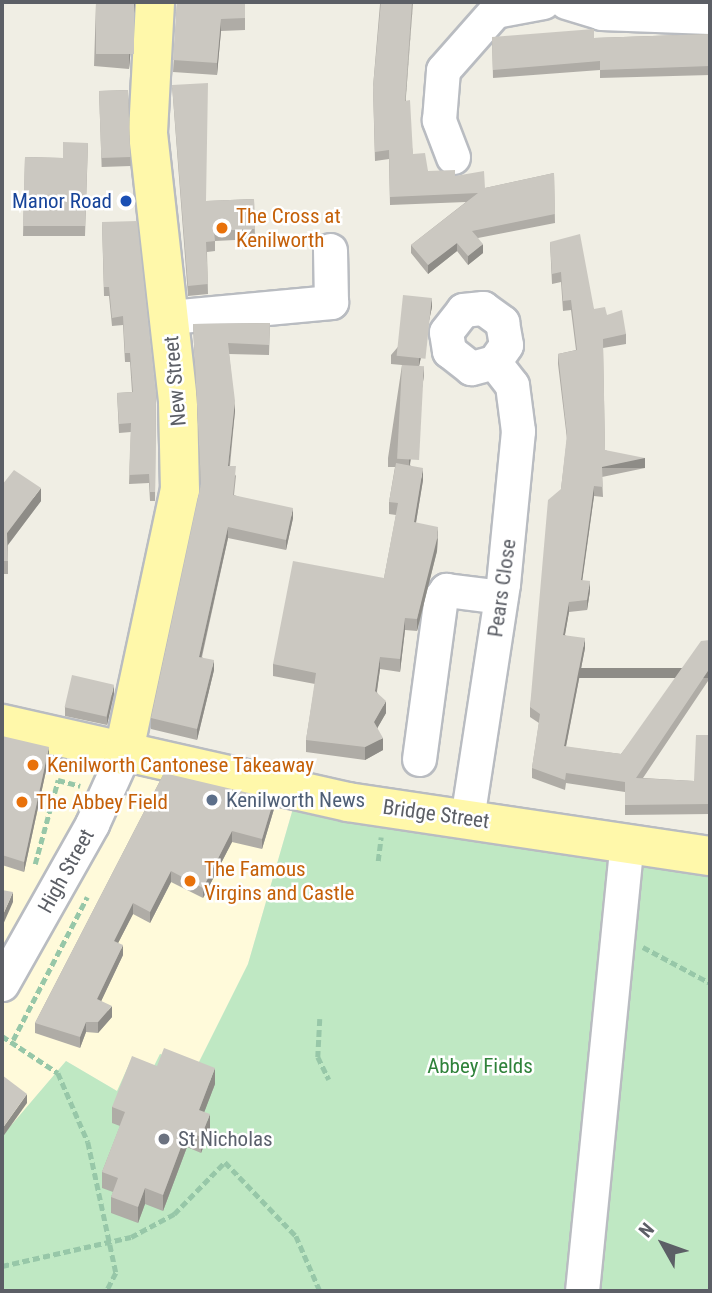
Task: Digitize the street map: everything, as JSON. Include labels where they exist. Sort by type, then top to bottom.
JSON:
[{"type":"main road","name":"New Street","points":[[123,755],[178,517],[181,460],[170,317],[148,132],[155,2]]},
{"type":"main road","name":"Bridge Street","points":[[2,724],[123,755],[348,802],[710,856]]},
{"type":"street","points":[[453,157],[439,120],[440,79],[448,62],[491,6],[543,2]]},
{"type":"street","points":[[566,2],[662,17],[710,17]]},
{"type":"street","points":[[170,317],[331,302],[330,250]]},
{"type":"street","name":"Pears Close","points":[[467,818],[501,597],[518,431],[512,385],[494,362]]},
{"type":"street","points":[[419,759],[441,597],[446,590],[501,597]]},
{"type":"street","name":"High Street","points":[[2,984],[92,824],[123,755]]},
{"type":"street","points":[[582,1291],[615,931],[625,860]]},
{"type":"path","points":[[378,860],[382,831]]},
{"type":"path","points":[[13,1040],[93,886]]},
{"type":"path","points":[[615,931],[710,983]]},
{"type":"path","points":[[320,1019],[318,1057],[329,1080]]},
{"type":"path","points":[[2,1036],[13,1040],[58,1073],[88,1142],[116,1273],[107,1291]]},
{"type":"path","points":[[2,1266],[109,1242],[174,1214],[225,1162],[296,1236],[320,1291]]},
{"type":"shaded area","points":[[2,736],[52,750],[81,772],[149,775],[294,805],[248,964],[197,1066],[160,1054],[154,1066],[117,1091],[66,1061],[9,1128],[2,1123]]},
{"type":"green space","name":"Abbey Fields","points":[[294,805],[710,876],[710,1291],[2,1291],[2,1136],[66,1061],[117,1091],[131,1060],[154,1066],[160,1054],[197,1066],[248,964]]},
{"type":"building","points":[[96,2],[134,2],[134,54],[96,54]]},
{"type":"building","points":[[177,2],[245,2],[245,18],[221,19],[217,63],[173,60]]},
{"type":"building","points":[[381,2],[412,2],[405,101],[410,100],[413,154],[425,153],[428,171],[455,170],[455,176],[484,171],[485,188],[554,173],[555,214],[472,231],[483,244],[468,256],[457,243],[428,265],[411,245],[478,193],[390,197],[389,150],[375,152],[373,87]]},
{"type":"building","points":[[594,29],[594,38],[710,34],[710,66],[600,70],[600,61],[493,70],[492,37]]},
{"type":"building","points":[[208,83],[206,201],[254,199],[255,229],[214,231],[215,241],[206,242],[208,284],[188,286],[172,85]]},
{"type":"building","points":[[128,90],[130,157],[101,158],[99,91]]},
{"type":"building","points":[[63,142],[88,143],[85,226],[23,226],[25,157],[63,158]]},
{"type":"building","points":[[137,221],[156,394],[155,492],[150,492],[149,474],[129,475],[131,423],[119,424],[117,393],[133,392],[130,353],[125,353],[123,316],[112,318],[109,287],[104,287],[102,222]]},
{"type":"building","points":[[580,234],[594,309],[605,307],[607,315],[622,310],[626,334],[603,339],[605,450],[645,458],[602,467],[603,487],[594,486],[581,580],[590,581],[587,600],[569,602],[563,635],[585,638],[564,746],[621,754],[701,641],[710,640],[710,668],[636,778],[694,781],[696,735],[710,735],[710,804],[625,805],[625,782],[566,773],[565,780],[532,768],[540,714],[530,707],[548,500],[561,489],[567,434],[558,354],[577,350],[571,300],[563,301],[561,272],[552,274],[550,242]]},
{"type":"building","points":[[403,295],[432,298],[425,359],[397,356]]},
{"type":"building","points":[[270,323],[269,345],[228,343],[235,401],[228,466],[236,466],[233,495],[293,508],[286,540],[228,527],[199,657],[214,660],[197,729],[151,718],[201,484],[193,324]]},
{"type":"building","points":[[402,365],[424,366],[419,460],[397,459]]},
{"type":"building","points":[[396,463],[423,468],[414,522],[438,527],[417,619],[405,618],[400,659],[380,657],[375,691],[386,701],[374,722],[383,738],[365,747],[306,740],[316,673],[273,664],[293,561],[384,578],[398,503],[389,502]]},
{"type":"building","points":[[14,470],[41,488],[7,533],[8,561],[2,561],[2,485]]},
{"type":"building","points":[[72,675],[114,685],[106,717],[65,707]]},
{"type":"building","points":[[2,736],[49,747],[24,862],[2,855]]},
{"type":"building","points":[[164,773],[274,799],[262,839],[232,831],[203,888],[171,871],[150,912],[133,903],[114,941],[123,945],[97,999],[112,1006],[98,1022],[86,1022],[80,1037],[35,1023]]},
{"type":"building","points":[[2,890],[13,892],[2,917]]},
{"type":"building","name":"St Nicholas","points":[[164,1048],[215,1068],[199,1110],[210,1114],[201,1137],[187,1131],[163,1195],[145,1188],[138,1207],[111,1197],[118,1178],[102,1172],[125,1112],[112,1107],[132,1056],[157,1066]]},
{"type":"building","points":[[2,1075],[27,1094],[2,1129]]},
{"type":"place","name":"Manor Road","points":[[126,201]]},
{"type":"place","name":"The Cross at Kenilworth","points":[[222,228]]},
{"type":"place","name":"Kenilworth Cantonese Takeaway","points":[[33,765]]},
{"type":"place","name":"Kenilworth News","points":[[212,800]]},
{"type":"place","name":"The Abbey Field","points":[[22,802]]},
{"type":"place","name":"The Famous Virgins and Castle","points":[[190,881]]},
{"type":"place","name":"St Nicholas","points":[[164,1139]]}]
